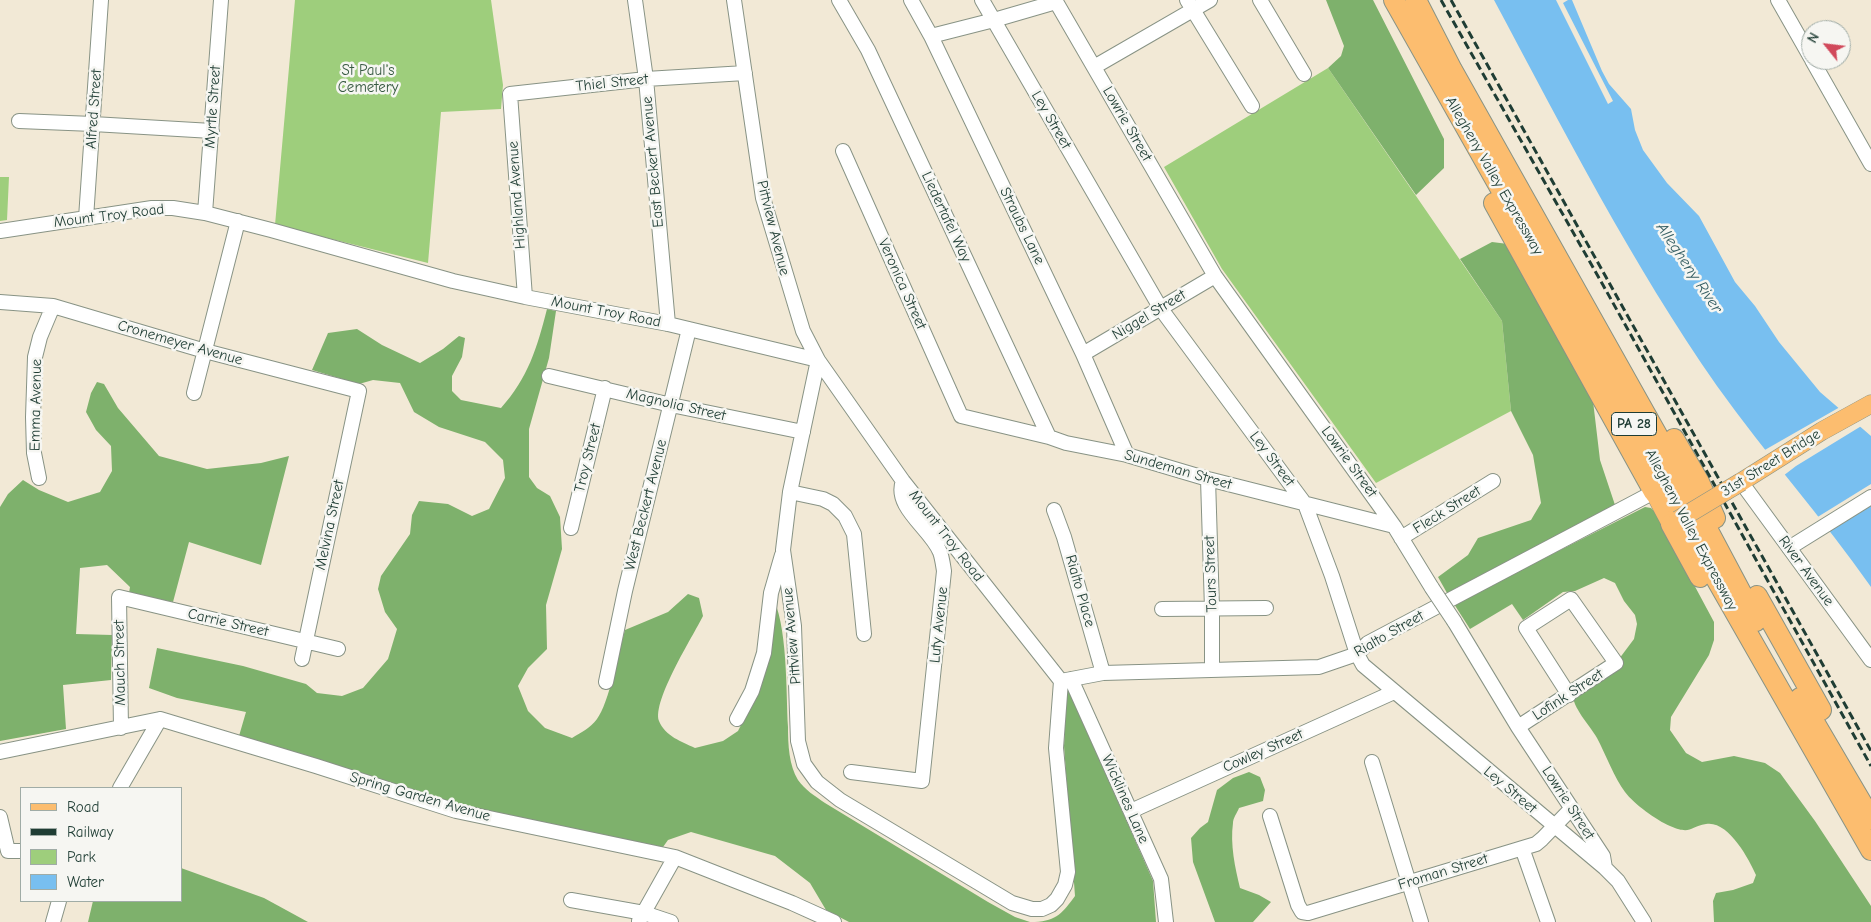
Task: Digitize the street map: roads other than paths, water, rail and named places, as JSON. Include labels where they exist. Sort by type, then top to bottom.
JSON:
[{"type":"highway","points":[[1386,0],[1516,244],[1654,492]]},
{"type":"highway","name":"Allegheny Valley Expressway","points":[[1394,0],[1650,452],[1706,560],[1871,850]]},
{"type":"highway","name":"Allegheny Valley Expressway","points":[[1416,0],[1452,70],[1662,444],[1775,656],[1871,819]]},
{"type":"highway","points":[[1422,0],[1699,482],[1721,533],[1846,754],[1871,808]]},
{"type":"highway","points":[[1674,522],[1799,747],[1871,855]]},
{"type":"main road","name":"31st Street Bridge","points":[[1674,522],[1822,431],[1871,404]]},
{"type":"main road","points":[[1654,492],[1674,522]]},
{"type":"street","name":"Alfred Street","points":[[86,218],[101,0]]},
{"type":"street","name":"Myrtle Street","points":[[205,214],[221,0]]},
{"type":"street","name":"East Beckert Avenue","points":[[636,0],[646,79],[668,324]]},
{"type":"street","name":"Pittview Avenue","points":[[734,0],[763,198],[803,331],[818,360],[790,492],[783,550],[794,626],[798,741],[804,764],[817,782],[840,800],[1012,902],[1032,909],[1042,909],[1057,899],[1065,885],[1068,872],[1056,748],[1066,680]]},
{"type":"street","name":"Liedertafel Way","points":[[839,0],[868,50],[1049,437]]},
{"type":"street","name":"Straubs Lane","points":[[911,0],[1083,354],[1128,455]]},
{"type":"street","name":"Ley Street","points":[[982,0],[1161,309],[1305,504],[1332,576],[1357,654],[1363,665],[1605,868]]},
{"type":"street","points":[[1094,67],[1190,5],[1210,0]]},
{"type":"street","points":[[1260,0],[1304,74]]},
{"type":"street","points":[[1778,0],[1801,40]]},
{"type":"street","points":[[930,36],[994,20],[1056,1]]},
{"type":"street","name":"Lowrie Street","points":[[1056,1],[1215,276],[1394,526],[1518,727],[1580,820],[1602,856],[1605,868],[1618,882],[1644,922]]},
{"type":"street","points":[[1190,5],[1252,106]]},
{"type":"street","points":[[1818,70],[1871,164]]},
{"type":"street","name":"Thiel Street","points":[[510,94],[646,79],[745,73]]},
{"type":"street","name":"Highland Avenue","points":[[510,94],[524,297]]},
{"type":"street","points":[[18,121],[212,131]]},
{"type":"street","name":"Veronica Street","points":[[843,151],[961,416]]},
{"type":"street","name":"Mount Troy Road","points":[[0,231],[152,208],[173,208],[238,221],[453,281],[524,297],[668,324],[818,360],[903,481],[1066,680]]},
{"type":"street","points":[[194,393],[238,221]]},
{"type":"street","name":"Niggel Street","points":[[1083,354],[1215,276]]},
{"type":"street","name":"Cronemeyer Avenue","points":[[0,302],[53,306],[205,351],[359,391]]},
{"type":"street","name":"Emma Avenue","points":[[39,478],[34,452],[33,426],[35,357],[40,337],[53,306]]},
{"type":"street","name":"West Beckert Avenue","points":[[606,682],[689,329]]},
{"type":"street","name":"Magnolia Street","points":[[549,376],[671,405],[803,432]]},
{"type":"street","name":"Troy Street","points":[[571,528],[605,388]]},
{"type":"street","name":"Melvina Street","points":[[302,659],[359,391]]},
{"type":"street","name":"Sundeman Street","points":[[961,416],[1049,437],[1066,443],[1128,455],[1208,479],[1394,526]]},
{"type":"street","name":"Tours Street","points":[[1208,479],[1212,670]]},
{"type":"street","name":"Luty Avenue","points":[[850,772],[922,781],[944,571],[940,551],[904,502],[900,490],[903,481]]},
{"type":"street","name":"Fleck Street","points":[[1401,538],[1494,481]]},
{"type":"street","name":"River Avenue","points":[[1741,482],[1871,660]]},
{"type":"street","points":[[790,492],[823,499],[833,504],[845,516],[854,534],[864,634]]},
{"type":"street","name":"Rialto Street","points":[[1066,680],[1103,673],[1320,667],[1357,654],[1368,643],[1654,492]]},
{"type":"street","points":[[1789,548],[1871,497]]},
{"type":"street","name":"Rialto Place","points":[[1054,510],[1064,537],[1103,673]]},
{"type":"street","points":[[737,719],[752,692],[764,653],[771,593],[783,550]]},
{"type":"street","name":"Carrie Street","points":[[119,597],[338,648]]},
{"type":"street","name":"Mauch Street","points":[[119,597],[121,728]]},
{"type":"street","name":"Lofink Street","points":[[1518,727],[1569,695],[1616,663],[1571,599],[1526,628],[1569,695]]},
{"type":"street","points":[[1162,610],[1266,608]]},
{"type":"street","name":"Wicklines Lane","points":[[1066,680],[1131,811],[1161,879],[1166,922]]},
{"type":"street","name":"Cowley Street","points":[[1131,811],[1394,692]]},
{"type":"street","points":[[121,787],[160,719]]},
{"type":"street","name":"Spring Garden Avenue","points":[[0,752],[160,719],[456,811],[676,857],[792,903],[834,922]]},
{"type":"street","points":[[1372,762],[1422,922]]},
{"type":"street","name":"Froman Street","points":[[1270,816],[1298,905],[1302,912],[1308,913],[1536,844],[1571,809]]},
{"type":"street","points":[[0,817],[14,851]]},
{"type":"street","points":[[1522,848],[1548,922]]},
{"type":"street","points":[[641,918],[676,857]]},
{"type":"street","points":[[571,900],[641,918],[671,922]]},
{"type":"street","points":[[53,922],[59,902]]},
{"type":"water","name":"Allegheny River","points":[[1494,0],[1572,0],[1609,84],[1631,109],[1635,130],[1643,150],[1667,183],[1699,216],[1735,282],[1755,306],[1779,342],[1820,392],[1871,436],[1871,587],[1834,536],[1736,412],[1686,340],[1656,293],[1600,196]]},
{"type":"railway","points":[[1441,0],[1603,285],[1871,766]]},
{"type":"railway","points":[[1451,0],[1871,751]]},
{"type":"park label","name":"St Paul's Cemetery","points":[[368,80]]}]
